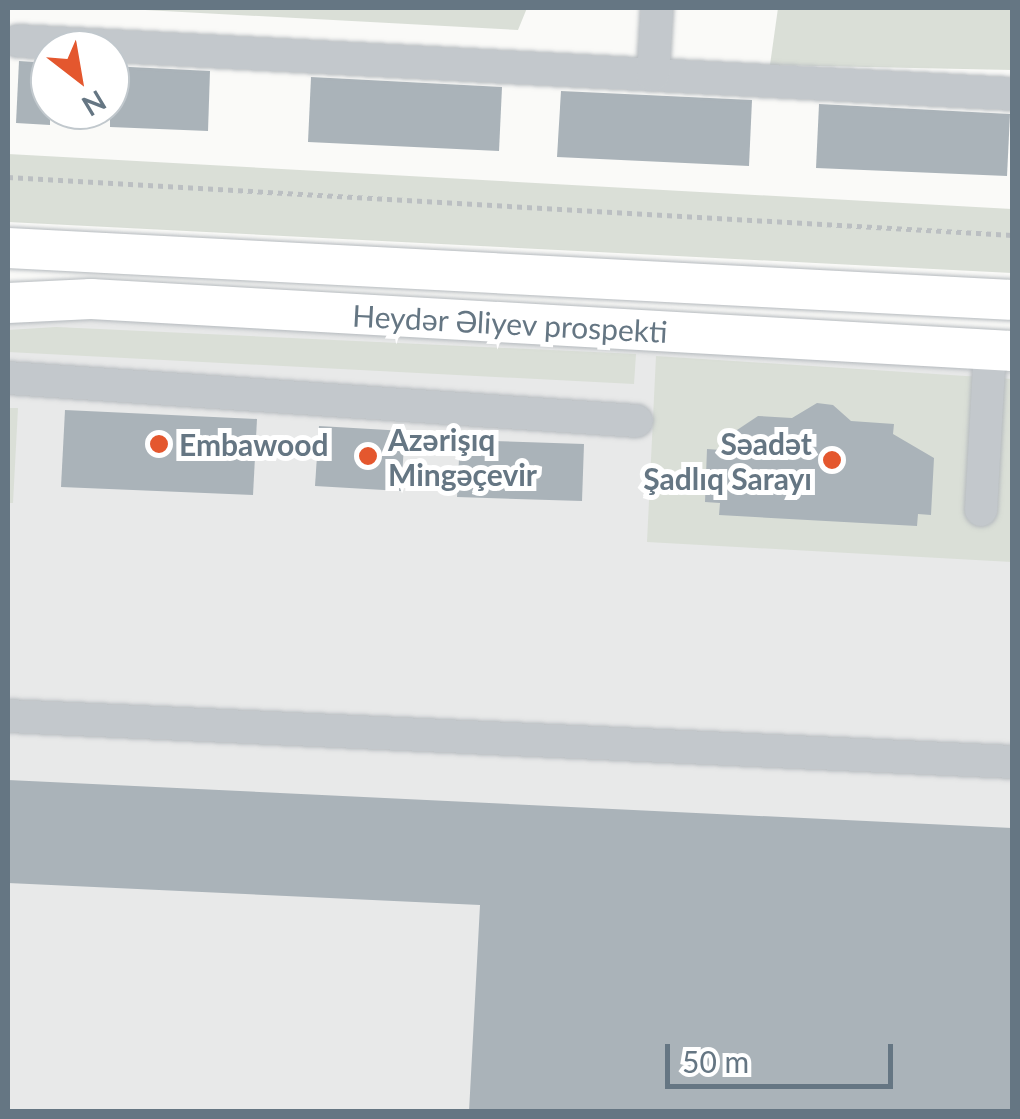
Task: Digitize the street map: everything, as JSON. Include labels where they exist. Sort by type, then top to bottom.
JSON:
[{"type":"main road","name":"Heydər Əliyev prospekti","points":[[8,248],[1012,300]]},
{"type":"main road","name":"Heydər Əliyev prospekti","points":[[8,304],[91,299],[1001,351]]},
{"type":"lane","points":[[653,75],[657,8]]},
{"type":"lane","points":[[18,41],[1012,94]]},
{"type":"lane","points":[[981,510],[1001,351]]},
{"type":"lane","points":[[8,378],[637,421]]},
{"type":"lane","points":[[8,716],[1012,762]]},
{"type":"path","points":[[8,177],[1012,235]]},
{"type":"shaded area","points":[[108,8],[527,8],[518,30]]},
{"type":"shaded area","points":[[778,8],[1012,8],[1012,70],[770,65]]},
{"type":"shaded area","points":[[8,154],[1012,209],[1012,273],[8,222]]},
{"type":"shaded area","points":[[8,285],[1012,373],[1012,1111],[8,1111]]},
{"type":"shaded area","points":[[56,327],[636,354],[634,384],[8,352],[8,330]]},
{"type":"shaded area","name":"Səadət Şadlıq Sarayı","points":[[656,356],[1012,379],[1012,562],[647,542]]},
{"type":"shaded area","points":[[8,408],[18,408],[13,503],[8,503]]},
{"type":"building","points":[[19,61],[30,62],[30,124],[16,123]]},
{"type":"building","points":[[130,67],[210,71],[208,131],[130,128]]},
{"type":"building","points":[[311,77],[502,87],[499,151],[308,142]]},
{"type":"building","points":[[561,91],[752,100],[749,166],[557,157]]},
{"type":"building","points":[[819,104],[1010,114],[1007,176],[816,168]]},
{"type":"building","points":[[817,403],[833,405],[851,421],[894,424],[893,434],[934,458],[931,515],[918,514],[917,526],[719,515],[720,503],[705,502],[707,449],[721,450],[731,434],[758,416],[792,418]]},
{"type":"building","points":[[65,410],[257,419],[253,495],[61,487]]},
{"type":"building","points":[[319,426],[405,431],[401,491],[315,486]]},
{"type":"building","points":[[460,440],[584,444],[582,501],[457,497]]},
{"type":"building","points":[[8,780],[1012,828],[1012,1112],[469,1112],[480,905],[8,883]]},
{"type":"place","name":"Embawood","points":[[159,444]]},
{"type":"place","name":"Azərişıq Mingəçevir","points":[[368,456]]},
{"type":"place","name":"Səadət Şadlıq Sarayı","points":[[832,460]]}]
